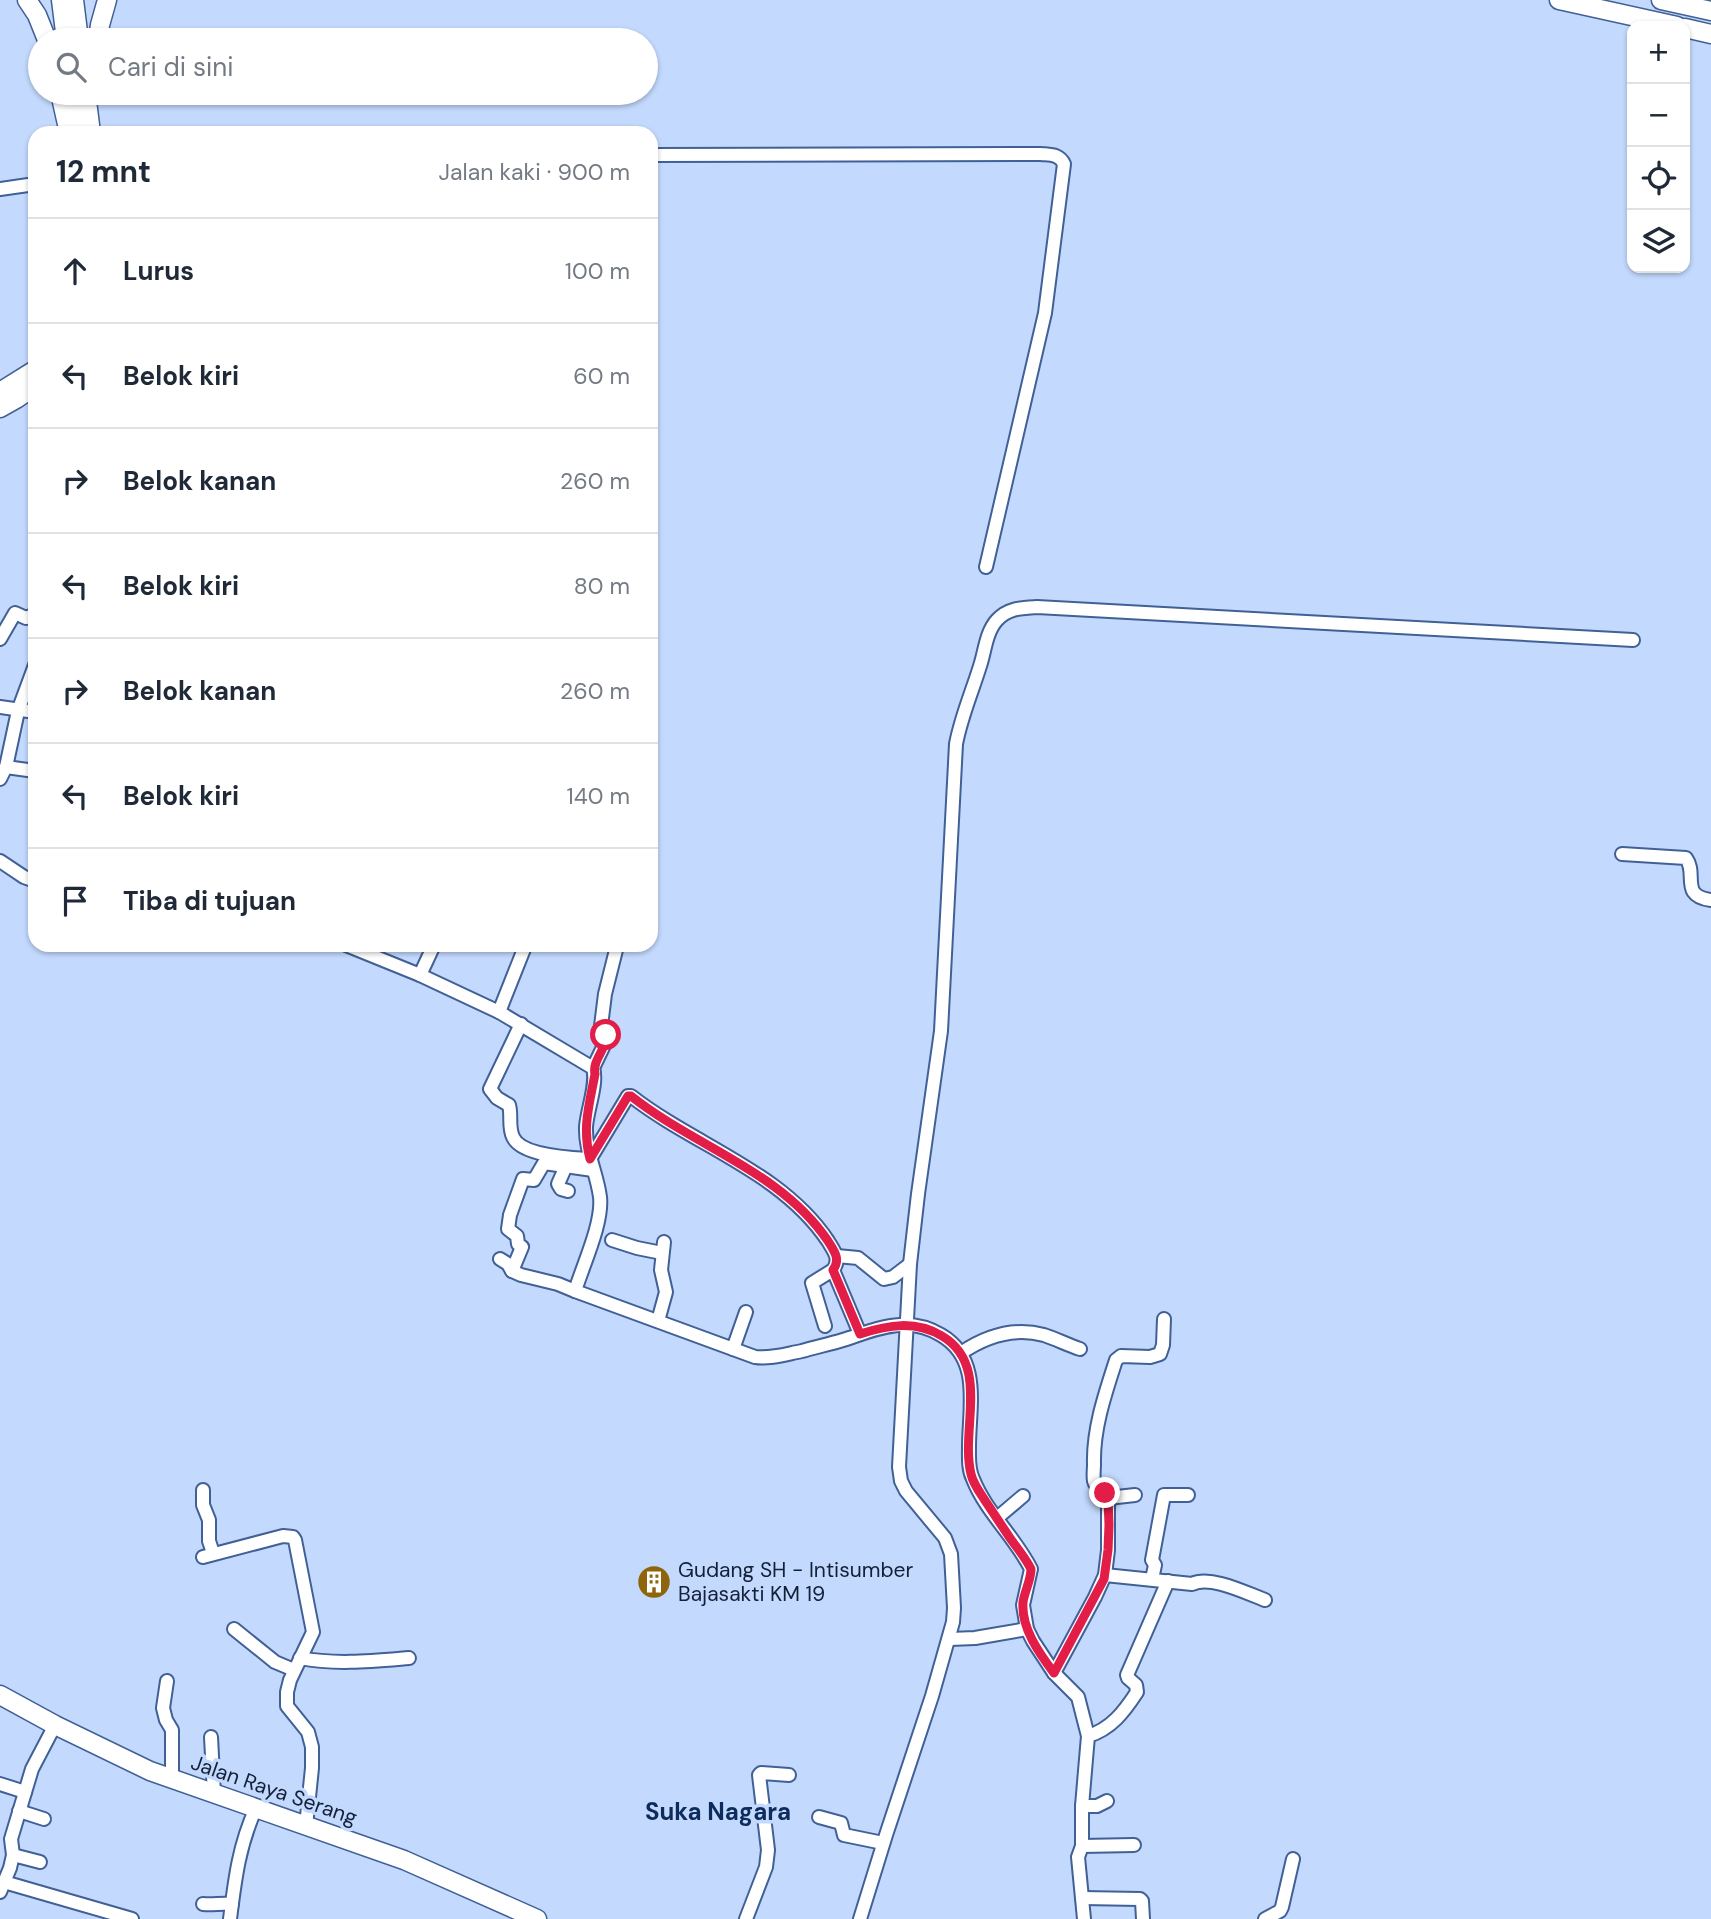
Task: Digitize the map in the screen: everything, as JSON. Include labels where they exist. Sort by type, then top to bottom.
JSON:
[{"type":"highway","points":[[27,0],[42,28]]},
{"type":"highway","points":[[61,0],[64,28]]},
{"type":"highway","points":[[74,0],[78,28]]},
{"type":"highway","points":[[100,28],[107,0]]},
{"type":"highway","points":[[1559,0],[1654,21]]},
{"type":"highway","points":[[1661,0],[1711,11]]},
{"type":"highway","points":[[1690,29],[1711,34]]},
{"type":"highway","points":[[63,105],[67,126]]},
{"type":"highway","points":[[74,105],[77,126]]},
{"type":"highway","points":[[88,105],[90,126]]},
{"type":"highway","points":[[99,105],[100,126]]},
{"type":"highway","points":[[0,392],[28,374]]},
{"type":"highway","points":[[0,408],[28,391]]},
{"type":"highway","name":"Jalan Raya Serang","points":[[0,1695],[55,1726],[150,1771],[404,1860],[537,1919]]},
{"type":"street","points":[[658,155],[1041,154],[1055,155],[1062,160],[1064,164],[1045,313],[986,567]]},
{"type":"street","points":[[0,189],[28,185]]},
{"type":"street","points":[[860,1919],[950,1639],[954,1608],[951,1554],[944,1538],[906,1491],[900,1474],[910,1264],[941,1031],[956,744],[962,716],[980,667],[990,629],[1007,611],[1037,607],[1633,640]]},
{"type":"street","points":[[0,639],[15,613],[28,617]]},
{"type":"street","points":[[28,684],[18,711],[3,773],[28,771]]},
{"type":"street","points":[[0,707],[28,712]]},
{"type":"street","points":[[1622,854],[1686,858],[1690,863],[1691,889],[1698,896],[1711,900]]},
{"type":"street","points":[[0,861],[28,878]]},
{"type":"street","points":[[363,952],[499,1012],[593,1068],[595,1074],[587,1109],[586,1129],[587,1145],[600,1195],[600,1210],[575,1291]]},
{"type":"street","points":[[420,975],[431,952]]},
{"type":"street","points":[[499,1012],[523,952]]},
{"type":"street","points":[[593,1068],[607,1039],[601,1026],[605,994],[616,952]]},
{"type":"street","points":[[521,1024],[490,1089],[497,1098],[509,1105],[512,1137],[524,1148],[592,1165]]},
{"type":"street","points":[[592,1165],[628,1096],[631,1096],[774,1185],[800,1206],[820,1229],[837,1256],[833,1270],[813,1282],[825,1326]]},
{"type":"street","points":[[512,1270],[522,1247],[518,1244],[517,1236],[508,1229],[510,1215],[523,1179],[534,1180],[544,1163],[592,1165]]},
{"type":"street","points":[[566,1166],[558,1184],[561,1189],[568,1191]]},
{"type":"street","points":[[612,1240],[637,1248],[663,1248],[661,1270],[666,1292],[658,1321]]},
{"type":"street","points":[[837,1256],[858,1258],[884,1279],[893,1277],[910,1264]]},
{"type":"street","points":[[500,1259],[512,1270],[530,1278],[558,1284],[760,1358],[777,1357],[882,1327],[906,1325],[937,1333],[961,1353],[967,1366],[971,1391],[971,1474],[1031,1569],[1023,1605],[1027,1629],[1054,1673],[1077,1697],[1088,1736],[1082,1806],[1082,1846],[1077,1857],[1084,1919]]},
{"type":"street","points":[[833,1270],[860,1334]]},
{"type":"street","points":[[798,1289],[813,1287]]},
{"type":"street","points":[[733,1349],[746,1312]]},
{"type":"street","points":[[1054,1673],[1105,1575],[1108,1495],[1094,1480],[1094,1455],[1097,1424],[1106,1390],[1116,1360],[1121,1356],[1150,1357],[1160,1354],[1164,1319]]},
{"type":"street","points":[[961,1353],[985,1338],[1026,1332],[1080,1349]]},
{"type":"street","points":[[203,1490],[202,1505],[209,1520],[208,1555],[283,1536],[293,1537],[313,1632],[287,1692],[288,1706],[308,1732],[312,1747],[306,1826]]},
{"type":"street","points":[[1152,1579],[1155,1565],[1152,1560],[1164,1494],[1188,1495]]},
{"type":"street","points":[[1108,1498],[1135,1495]]},
{"type":"street","points":[[997,1518],[1023,1496]]},
{"type":"street","points":[[1105,1575],[1192,1584],[1209,1581],[1265,1600]]},
{"type":"street","points":[[1088,1736],[1110,1725],[1137,1692],[1136,1685],[1127,1674],[1168,1581]]},
{"type":"street","points":[[234,1629],[275,1662],[297,1664],[409,1658]]},
{"type":"street","points":[[950,1639],[975,1638],[1027,1629]]},
{"type":"street","points":[[167,1681],[163,1708],[172,1730],[172,1779]]},
{"type":"street","points":[[55,1726],[32,1769],[11,1839],[13,1855],[2,1887],[132,1919]]},
{"type":"street","points":[[211,1737],[214,1794]]},
{"type":"street","points":[[746,1919],[766,1867],[768,1850],[758,1775],[789,1775]]},
{"type":"street","points":[[0,1784],[25,1792]]},
{"type":"street","points":[[1082,1806],[1097,1806],[1107,1801]]},
{"type":"street","points":[[230,1919],[240,1852],[245,1832],[256,1808]]},
{"type":"street","points":[[19,1811],[44,1819]]},
{"type":"street","points":[[819,1817],[841,1823],[844,1835],[883,1843]]},
{"type":"street","points":[[1082,1846],[1134,1845]]},
{"type":"street","points":[[13,1855],[40,1862]]},
{"type":"street","points":[[1265,1919],[1280,1911],[1282,1907],[1293,1859]]},
{"type":"street","points":[[1082,1898],[1140,1899],[1143,1919]]},
{"type":"street","points":[[203,1904],[232,1904]]},
{"type":"place","name":"Gudang SH - Intisumber Bajasakti KM 19","points":[[654,1582]]},
{"type":"district","name":"Suka Nagara","points":[[718,1812]]},
{"type":"route","points":[[606,1035],[607,1040],[593,1068],[595,1074],[587,1109],[586,1137],[590,1159],[628,1096],[631,1096],[774,1185],[800,1206],[820,1229],[837,1256],[833,1270],[860,1334],[900,1324],[922,1327],[948,1340],[961,1353],[967,1366],[971,1391],[971,1474],[1031,1569],[1023,1605],[1027,1629],[1054,1673],[1104,1579],[1109,1525],[1108,1495],[1105,1493]]}]
